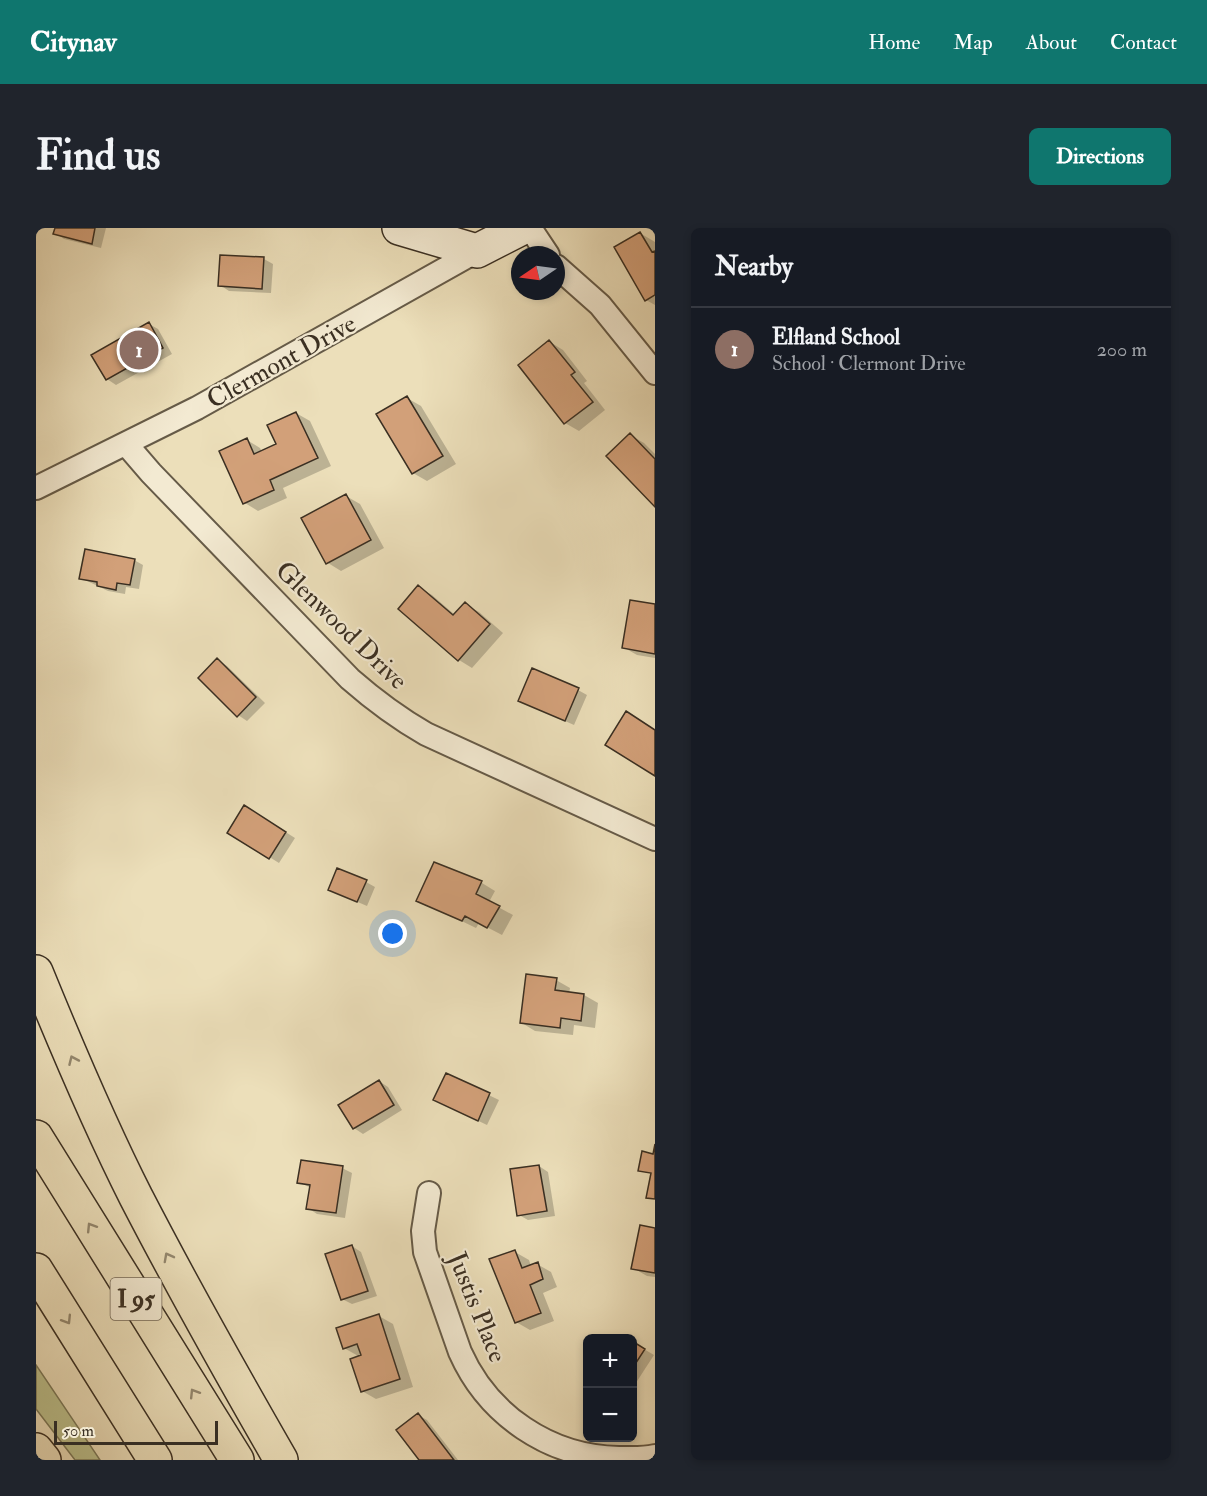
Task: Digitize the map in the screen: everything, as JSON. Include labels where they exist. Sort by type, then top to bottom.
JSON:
[{"type":"highway","points":[[36,972],[136,1196],[206,1328],[281,1460]]},
{"type":"highway","name":"I 95","points":[[36,1137],[237,1460]]},
{"type":"highway","name":"I 95","points":[[36,1270],[155,1460]]},
{"type":"highway","points":[[36,1450],[44,1460]]},
{"type":"street","points":[[399,228],[477,251]]},
{"type":"street","name":"Clermont Drive","points":[[36,488],[197,408],[522,228]]},
{"type":"street","points":[[530,228],[542,246]]},
{"type":"street","points":[[565,274],[600,305],[655,373]]},
{"type":"street","name":"Glenwood Drive","points":[[126,444],[159,482],[350,679],[377,703],[402,721],[426,734],[655,839]]},
{"type":"street","name":"Justis Place","points":[[429,1193],[423,1231],[425,1252],[460,1352],[466,1366],[485,1395],[507,1417],[529,1433],[578,1454],[600,1458],[655,1456]]},
{"type":"green space","points":[[36,1365],[100,1460],[75,1460],[36,1409]]},
{"type":"building","points":[[55,228],[95,228],[92,244],[53,234]]},
{"type":"building","points":[[640,232],[652,252],[655,251],[655,295],[645,301],[614,247]]},
{"type":"building","points":[[220,255],[264,257],[262,289],[218,286]]},
{"type":"building","points":[[149,322],[163,348],[106,380],[91,355]]},
{"type":"building","points":[[549,340],[575,372],[571,375],[593,402],[564,424],[518,365]]},
{"type":"building","points":[[407,396],[443,456],[412,474],[376,414]]},
{"type":"building","points":[[296,412],[318,458],[270,480],[274,490],[243,504],[219,451],[247,438],[254,454],[276,444],[267,425]]},
{"type":"building","points":[[630,433],[655,459],[655,507],[606,456]]},
{"type":"building","points":[[346,494],[371,540],[326,564],[301,518]]},
{"type":"building","points":[[85,549],[135,559],[130,585],[117,583],[116,590],[97,586],[97,582],[79,579]]},
{"type":"building","points":[[418,585],[453,615],[465,602],[490,624],[458,661],[398,609]]},
{"type":"building","points":[[630,600],[655,604],[655,654],[622,648]]},
{"type":"building","points":[[217,658],[256,697],[237,717],[198,678]]},
{"type":"building","points":[[532,668],[579,688],[565,721],[518,701]]},
{"type":"building","points":[[626,711],[655,730],[655,776],[605,745]]},
{"type":"building","points":[[244,805],[286,832],[269,859],[227,833]]},
{"type":"building","points":[[434,862],[482,881],[476,894],[500,906],[487,928],[465,916],[462,921],[416,901]]},
{"type":"building","points":[[337,868],[367,880],[357,902],[328,890]]},
{"type":"building","points":[[526,974],[557,978],[555,990],[584,994],[581,1021],[561,1018],[560,1028],[520,1023]]},
{"type":"building","points":[[446,1073],[490,1093],[478,1121],[433,1100]]},
{"type":"building","points":[[379,1080],[394,1105],[353,1129],[338,1105]]},
{"type":"building","points":[[655,1144],[655,1199],[646,1198],[651,1173],[638,1171],[642,1151],[653,1154]]},
{"type":"building","points":[[301,1160],[343,1166],[336,1213],[306,1209],[310,1185],[297,1183]]},
{"type":"building","points":[[539,1165],[547,1211],[517,1216],[510,1169]]},
{"type":"building","points":[[640,1225],[655,1228],[655,1273],[631,1269]]},
{"type":"building","points":[[352,1245],[368,1291],[341,1300],[325,1254]]},
{"type":"building","points":[[515,1250],[522,1268],[538,1262],[543,1279],[530,1285],[541,1313],[515,1323],[489,1259]]},
{"type":"building","points":[[379,1314],[400,1379],[361,1392],[350,1359],[361,1355],[357,1344],[343,1349],[336,1328]]},
{"type":"building","points":[[637,1344],[645,1349],[637,1361]]},
{"type":"building","points":[[418,1413],[454,1460],[419,1460],[396,1430]]},
{"type":"place","name":"Elfland School","points":[[139,350]]}]
